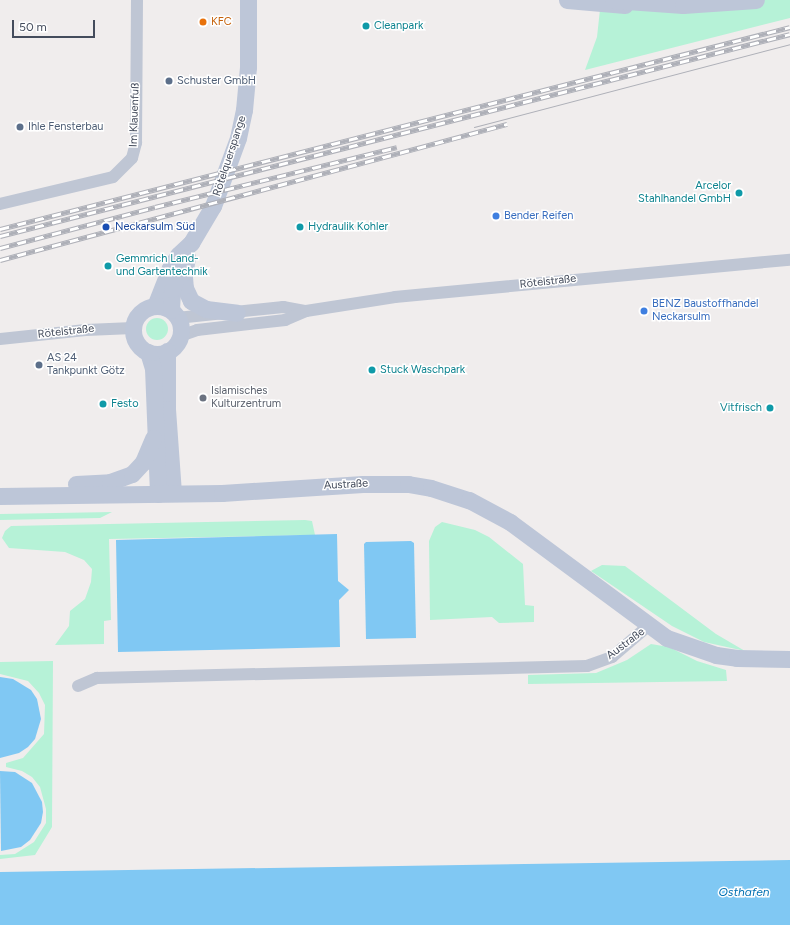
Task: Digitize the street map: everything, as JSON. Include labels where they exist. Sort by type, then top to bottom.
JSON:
[{"type":"main road","name":"Rötelquerspange","points":[[241,0],[247,39]]},
{"type":"main road","name":"Rötelquerspange","points":[[168,311],[174,283],[189,250],[213,206],[238,138],[244,110],[248,68],[248,0]]},
{"type":"main road","points":[[567,0],[602,4],[712,5],[756,0]]},
{"type":"main road","points":[[613,0],[650,4]]},
{"type":"main road","points":[[189,250],[184,277],[185,288],[191,301],[206,309],[237,313]]},
{"type":"main road","points":[[142,311],[168,311],[180,336],[175,345],[167,352],[148,352],[138,345],[133,328],[142,311]]},
{"type":"main road","points":[[148,352],[153,368],[155,432],[165,494]]},
{"type":"main road","points":[[165,494],[167,352]]},
{"type":"main road","points":[[57,495],[74,484],[110,482],[132,474],[143,462],[155,432]]},
{"type":"main road","name":"Austraße","points":[[0,496],[165,494],[363,484],[408,484],[448,492],[510,522],[648,626],[667,638],[716,655],[737,658],[790,659]]},
{"type":"street","name":"Im Klauenfuß","points":[[0,204],[113,177],[132,158],[136,143],[137,0]]},
{"type":"street","name":"Rötelstraße","points":[[180,336],[197,330],[285,320],[306,311],[395,297],[790,260]]},
{"type":"street","name":"Rötelstraße","points":[[168,311],[237,313],[282,307],[306,311]]},
{"type":"street","name":"Rötelstraße","points":[[0,339],[86,330],[133,328]]},
{"type":"street","name":"Austraße","points":[[78,686],[97,678],[587,666],[612,657],[648,626]]},
{"type":"green space","points":[[601,0],[790,0],[790,18],[585,70],[597,37]]},
{"type":"green space","points":[[157,318],[165,321],[168,329],[165,337],[157,340],[149,337],[146,329],[149,321]]},
{"type":"green space","points":[[112,512],[100,518],[0,520],[0,514]]},
{"type":"green space","points":[[312,521],[315,535],[109,539],[111,620],[104,621],[104,644],[55,645],[69,626],[70,611],[85,599],[91,582],[92,569],[84,560],[65,552],[9,548],[2,538],[5,531],[11,526]]},
{"type":"green space","points":[[442,522],[475,530],[489,537],[523,564],[525,605],[534,606],[534,622],[499,623],[492,617],[430,620],[429,541],[435,527]]},
{"type":"green space","points":[[602,565],[625,566],[716,634],[745,651],[704,642],[672,626],[591,571]]},
{"type":"green space","points":[[651,644],[669,647],[697,661],[726,670],[727,681],[528,684],[528,675],[596,673],[627,660]]},
{"type":"green space","points":[[53,661],[52,827],[35,855],[0,859],[0,855],[15,854],[34,842],[46,823],[46,809],[40,787],[32,777],[22,771],[6,767],[6,763],[23,758],[44,734],[45,705],[39,693],[28,681],[0,674],[0,662]]},
{"type":"water","points":[[337,534],[338,581],[349,590],[339,600],[340,647],[118,652],[116,540]]},
{"type":"water","points":[[411,541],[414,543],[416,638],[366,639],[364,544],[366,542]]},
{"type":"water","points":[[0,677],[13,679],[31,690],[37,699],[41,719],[35,739],[28,747],[19,753],[0,758]]},
{"type":"water","points":[[0,771],[15,772],[32,783],[42,802],[43,812],[41,823],[30,840],[21,847],[1,851]]},
{"type":"water","name":"Osthafen","points":[[790,860],[790,925],[0,925],[0,872]]},
{"type":"tram line","points":[[474,127],[790,44]]},
{"type":"railway","points":[[0,229],[790,27]]},
{"type":"railway","points":[[0,236],[790,34]]},
{"type":"railway","points":[[0,260],[507,124]]},
{"type":"railway","points":[[0,248],[155,207],[397,147]]},
{"type":"place","name":"KFC","points":[[203,22]]},
{"type":"place","name":"Cleanpark","points":[[366,26]]},
{"type":"place","name":"Schuster GmbH","points":[[169,81]]},
{"type":"place","name":"Ihle Fensterbau","points":[[20,127]]},
{"type":"place","name":"Arcelor Stahlhandel GmbH","points":[[739,193]]},
{"type":"place","name":"Bender Reifen","points":[[496,216]]},
{"type":"place","name":"Neckarsulm Süd","points":[[106,227]]},
{"type":"place","name":"Hydraulik Kohler","points":[[300,227]]},
{"type":"place","name":"Gemmrich Land- und Gartentechnik","points":[[108,266]]},
{"type":"place","name":"BENZ Baustoffhandel Neckarsulm","points":[[644,311]]},
{"type":"place","name":"AS 24 Tankpunkt Götz","points":[[39,365]]},
{"type":"place","name":"Stuck Waschpark","points":[[372,370]]},
{"type":"place","name":"Islamisches Kulturzentrum","points":[[203,398]]},
{"type":"place","name":"Festo","points":[[103,404]]},
{"type":"place","name":"Vitfrisch","points":[[770,408]]}]
